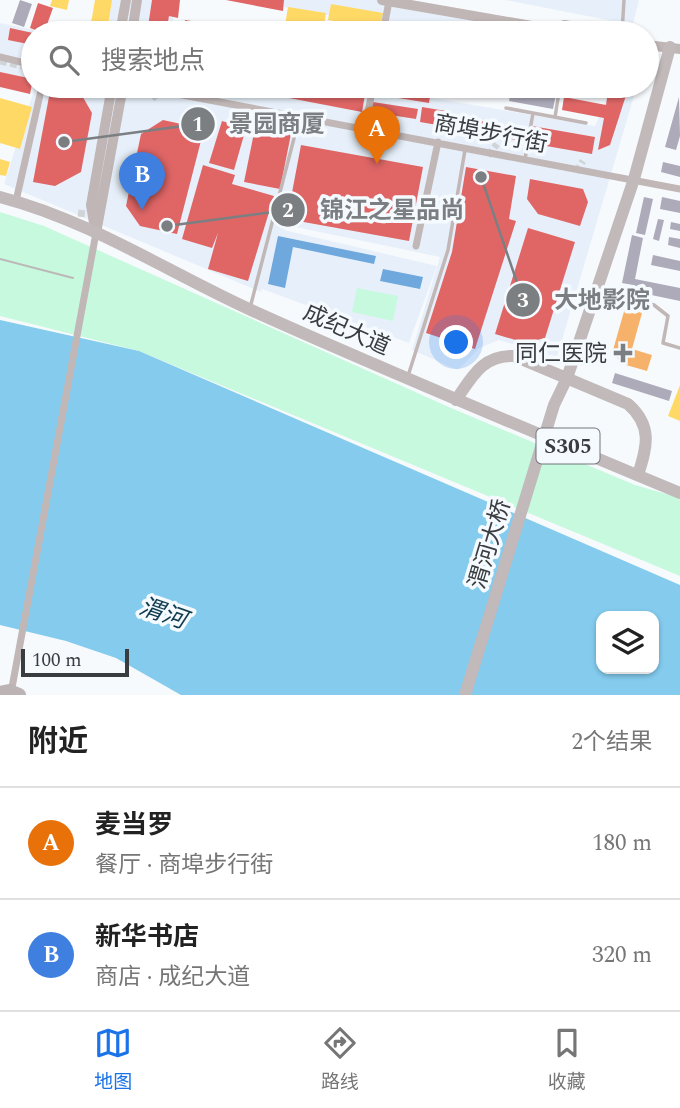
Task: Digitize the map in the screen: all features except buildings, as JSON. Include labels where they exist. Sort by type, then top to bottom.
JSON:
[{"type":"highway","points":[[0,693],[9,691],[19,695]]},
{"type":"main road","points":[[122,21],[126,0]]},
{"type":"main road","points":[[134,21],[137,0]]},
{"type":"main road","points":[[425,0],[545,21]]},
{"type":"main road","points":[[385,1],[501,21]]},
{"type":"main road","points":[[558,406],[675,48]]},
{"type":"main road","points":[[96,233],[92,205],[109,98]]},
{"type":"main road","points":[[96,233],[121,98]]},
{"type":"main road","name":"成纪大道","points":[[0,197],[96,233],[250,309],[407,379],[680,493]]},
{"type":"main road","points":[[456,400],[478,368],[501,356],[514,356],[628,404],[637,412],[647,435],[647,447],[638,475]]},
{"type":"main road","name":"渭河大桥","points":[[464,695],[558,406]]},
{"type":"main road","name":"渭河大桥","points":[[473,695],[558,406]]},
{"type":"street","points":[[384,21],[385,1]]},
{"type":"street","points":[[0,57],[21,62]]},
{"type":"street","points":[[16,201],[39,98]]},
{"type":"street","name":"商埠步行街","points":[[199,98],[680,189]]},
{"type":"street","points":[[365,129],[371,98]]},
{"type":"street","points":[[416,246],[438,142]]},
{"type":"street","points":[[11,695],[96,233]]},
{"type":"lane","points":[[623,21],[624,0]]},
{"type":"lane","points":[[555,117],[558,98]]},
{"type":"lane","points":[[506,108],[586,123]]},
{"type":"lane","points":[[525,159],[533,113]]},
{"type":"lane","points":[[250,309],[300,117]]},
{"type":"lane","points":[[407,379],[448,250],[466,148]]},
{"type":"lane","points":[[597,289],[654,305],[668,316],[663,343],[680,348]]},
{"type":"shaded area","points":[[107,0],[178,0],[173,21],[103,21]]},
{"type":"shaded area","points":[[248,0],[383,0],[490,21],[358,21]]},
{"type":"shaded area","points":[[505,0],[639,0],[634,21],[613,21]]},
{"type":"shaded area","points":[[0,23],[21,27],[21,84],[0,79]]},
{"type":"shaded area","points":[[31,98],[433,98],[595,126],[607,98],[633,98],[557,357],[499,340],[479,348],[458,370],[412,350],[440,257],[286,225],[284,230],[437,266],[409,343],[262,289],[261,292],[4,184]]},
{"type":"green space","points":[[0,212],[44,226],[451,408],[635,485],[680,498],[680,576],[139,351],[0,316]]},
{"type":"green space","points":[[357,288],[398,296],[393,321],[352,312]]},
{"type":"water","name":"渭河","points":[[0,320],[139,351],[680,585],[680,695],[181,695],[116,658],[66,641],[0,625]]},
{"type":"tunnel","points":[[0,61],[21,66]]},
{"type":"tunnel","points":[[388,137],[391,126],[395,125]]},
{"type":"tunnel","points":[[488,156],[497,144]]},
{"type":"tunnel","points":[[576,172],[583,161]]},
{"type":"tunnel","points":[[78,213],[94,215]]},
{"type":"tram line","points":[[0,259],[73,278]]},
{"type":"place","name":"景园商厦","points":[[64,142]]},
{"type":"place","name":"麦当罗","points":[[377,164]]},
{"type":"place","name":"大地影院","points":[[481,177]]},
{"type":"place","name":"新华书店","points":[[142,210]]},
{"type":"place","name":"锦江之星品尚","points":[[167,226]]},
{"type":"place","name":"同仁医院","points":[[623,353]]}]
